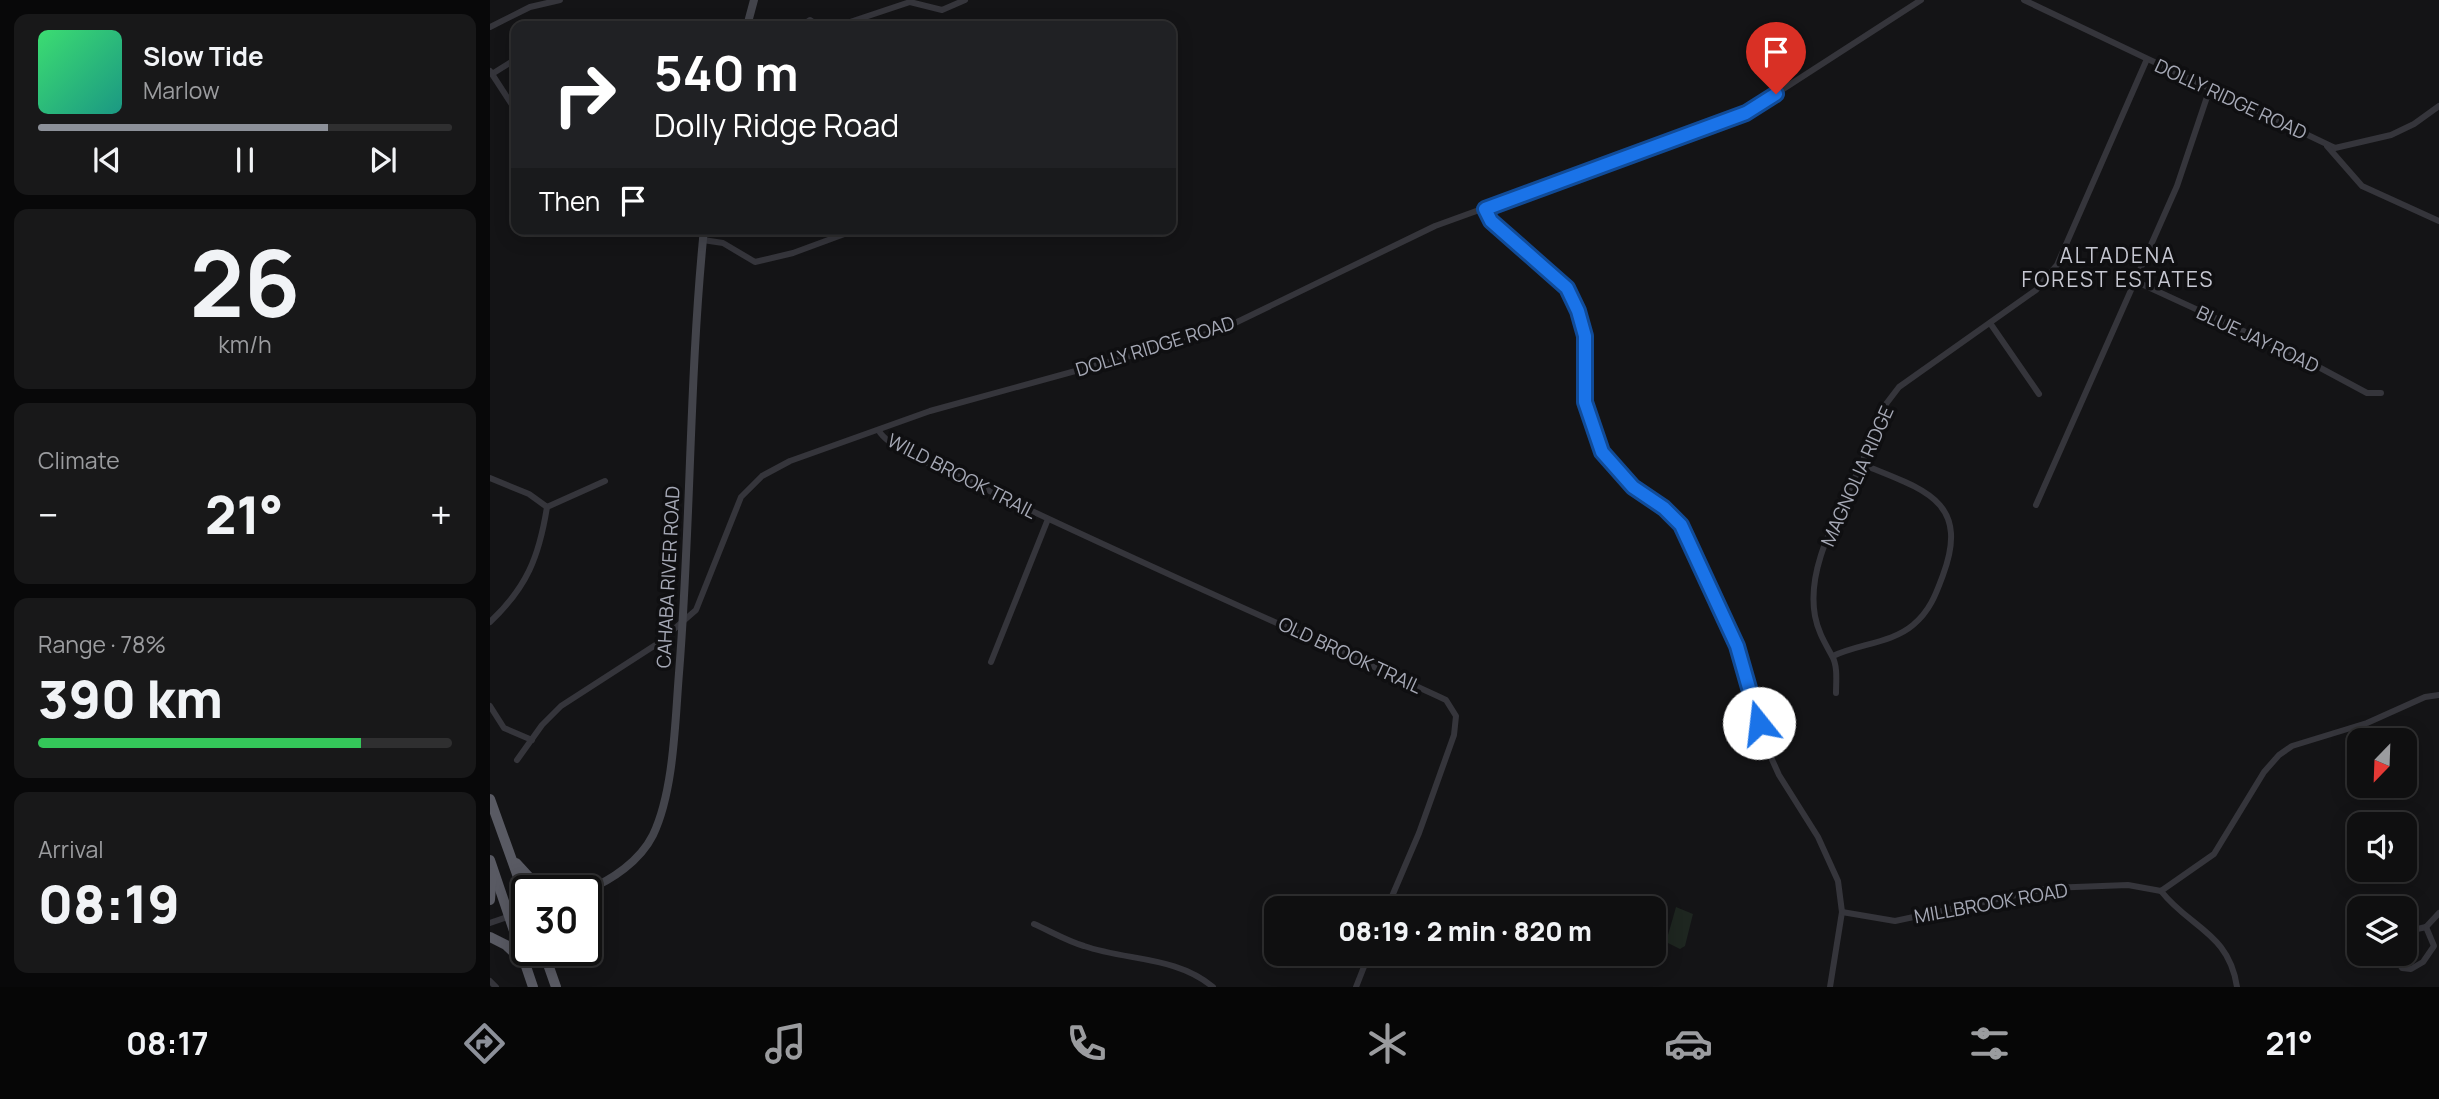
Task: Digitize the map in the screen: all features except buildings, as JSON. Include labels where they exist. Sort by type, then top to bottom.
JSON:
[{"type":"highway","points":[[490,799],[517,875]]},
{"type":"highway","points":[[511,858],[527,875]]},
{"type":"highway","points":[[490,900],[491,862]]},
{"type":"highway","points":[[491,862],[511,919]]},
{"type":"highway","points":[[490,937],[511,950]]},
{"type":"highway","points":[[526,966],[533,987]]},
{"type":"highway","points":[[548,966],[556,987]]},
{"type":"main road","points":[[748,21],[754,0]]},
{"type":"main road","name":"CAHABA RIVER ROAD","points":[[602,880],[633,861],[644,850],[659,819],[675,721],[683,624],[692,389],[703,235]]},
{"type":"street","points":[[490,27],[530,7],[560,0]]},
{"type":"street","points":[[852,21],[910,1],[942,10],[965,0]]},
{"type":"street","name":"DOLLY RIDGE ROAD","points":[[517,760],[542,725],[561,706],[683,624],[701,601],[733,514],[746,491],[762,476],[790,461],[930,411],[1195,338],[1235,323],[1435,226],[1746,113],[1921,0]]},
{"type":"street","name":"DOLLY RIDGE ROAD","points":[[2024,0],[2040,3],[2147,59],[2335,148],[2391,135],[2414,124],[2439,106]]},
{"type":"street","name":"MAGNOLIA RIDGE","points":[[1836,693],[1833,656],[1825,647],[1815,616],[1814,583],[1843,505],[1857,473],[1864,465],[1864,454],[1886,404],[1899,387],[2036,290],[2057,265],[2147,59]]},
{"type":"street","points":[[511,62],[491,72],[511,103]]},
{"type":"street","points":[[2036,506],[2177,186],[2210,88]]},
{"type":"street","points":[[2324,143],[2362,186],[2439,220]]},
{"type":"street","points":[[1485,209],[1491,221],[1562,282],[1578,311],[1585,336],[1585,402],[1602,452],[1633,487],[1664,508],[1681,525],[1737,646],[1765,744],[1839,881],[1842,912],[1830,987]]},
{"type":"street","points":[[702,240],[723,243],[755,262],[793,253],[842,235]]},
{"type":"street","name":"BLUE JAY ROAD","points":[[2135,281],[2300,357],[2367,393],[2381,393]]},
{"type":"street","points":[[1990,323],[2039,394]]},
{"type":"street","name":"WILD BROOK TRAIL","points":[[879,431],[883,438],[909,452],[1048,519]]},
{"type":"street","points":[[1833,656],[1912,626],[1931,606],[1953,549],[1949,522],[1935,499],[1916,486],[1864,465]]},
{"type":"street","points":[[490,478],[528,494],[547,508]]},
{"type":"street","points":[[547,508],[605,481]]},
{"type":"street","points":[[490,622],[528,577],[536,556],[547,508]]},
{"type":"street","points":[[991,662],[1048,519]]},
{"type":"street","name":"OLD BROOK TRAIL","points":[[1048,519],[1446,700],[1456,716],[1454,735],[1419,833],[1392,896]]},
{"type":"street","points":[[2237,987],[2225,952],[2214,938],[2175,909],[2161,891],[2214,854],[2264,772],[2279,755],[2292,746],[2367,723],[2425,697],[2439,695]]},
{"type":"street","points":[[490,706],[504,728],[532,740]]},
{"type":"street","name":"MILLBROOK ROAD","points":[[1842,912],[1895,921],[2049,888],[2128,886],[2161,891]]},
{"type":"street","points":[[2417,929],[2426,927],[2439,913]]},
{"type":"street","points":[[490,923],[510,916]]},
{"type":"street","points":[[1034,924],[1084,947],[1181,966],[1199,975],[1213,987]]},
{"type":"street","points":[[2417,966],[2423,962],[2434,946],[2426,927]]},
{"type":"street","points":[[1356,987],[1364,966]]},
{"type":"street","points":[[490,981],[496,987]]},
{"type":"shaded area","points":[[1676,907],[1693,914],[1685,946],[1680,949],[1666,942]]},
{"type":"district","name":"ALTADENA FOREST ESTATES","points":[[2118,268]]},
{"type":"route","points":[[1759,723],[1737,646],[1681,525],[1664,508],[1633,487],[1602,452],[1585,402],[1585,336],[1578,311],[1567,288],[1491,221],[1485,209],[1746,113],[1776,94]]}]
